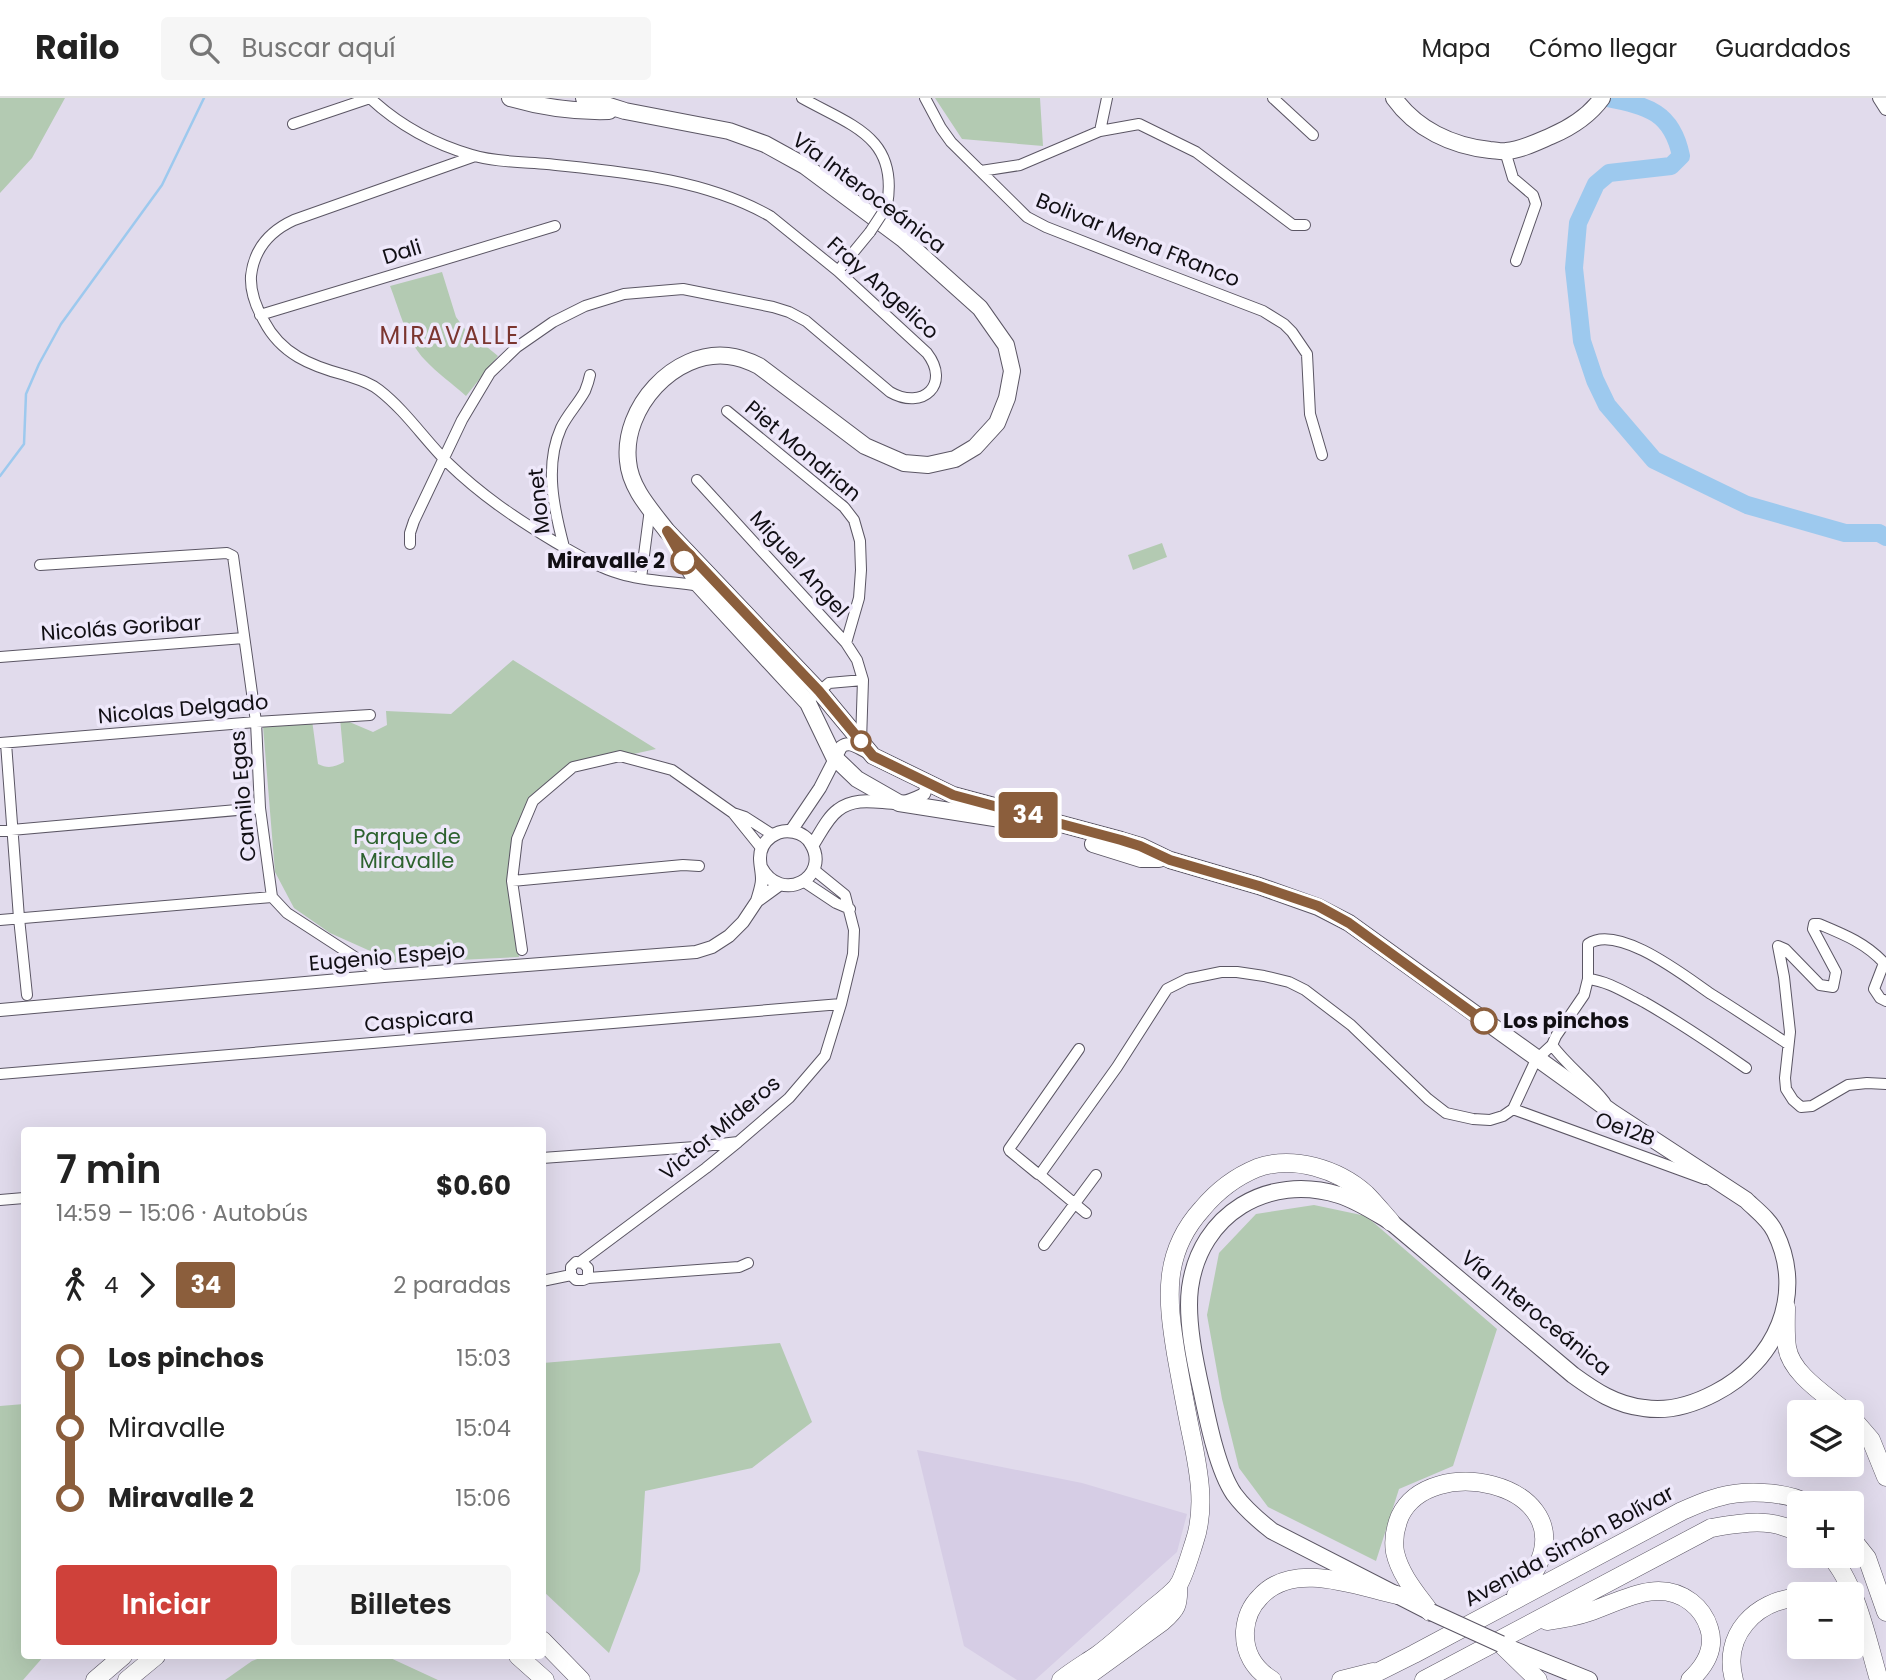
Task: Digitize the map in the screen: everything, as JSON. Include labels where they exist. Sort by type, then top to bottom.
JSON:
[{"type":"highway","points":[[1083,1680],[1174,1611],[1179,1602],[1178,1585],[1195,1542],[1200,1506],[1196,1459],[1183,1397],[1169,1293],[1175,1253],[1195,1216],[1227,1185],[1248,1172],[1277,1163],[1309,1166],[1339,1176],[1365,1194],[1391,1222]]},
{"type":"highway","points":[[1786,1307],[1787,1347],[1791,1361],[1800,1373],[1832,1400]]},
{"type":"highway","points":[[1864,1432],[1871,1440],[1886,1477]]},
{"type":"highway","points":[[1431,1612],[1399,1565],[1394,1534],[1405,1507],[1429,1489],[1449,1483],[1479,1483],[1510,1491],[1532,1507],[1540,1520],[1544,1532],[1540,1562],[1511,1601]]},
{"type":"highway","name":"Avenida Simón Bolívar","points":[[1362,1680],[1682,1511],[1720,1496],[1756,1492],[1787,1496]]},
{"type":"highway","points":[[1424,1680],[1712,1528],[1747,1522],[1764,1522],[1787,1527]]},
{"type":"highway","points":[[1864,1554],[1886,1612]]},
{"type":"highway","points":[[1840,1568],[1851,1587],[1878,1680]]},
{"type":"highway","points":[[1272,1680],[1254,1665],[1245,1633],[1250,1611],[1256,1601],[1276,1583],[1301,1577],[1317,1577],[1398,1595]]},
{"type":"highway","points":[[1061,1680],[1097,1655],[1178,1585]]},
{"type":"highway","points":[[1533,1623],[1568,1618],[1652,1590],[1674,1592],[1695,1605],[1705,1617],[1712,1639],[1708,1659],[1690,1680]]},
{"type":"highway","points":[[1734,1680],[1732,1650],[1746,1622],[1767,1605],[1787,1599]]},
{"type":"highway","points":[[546,1644],[581,1680]]},
{"type":"highway","points":[[1502,1645],[1538,1680]]},
{"type":"highway","points":[[1864,1654],[1878,1680]]},
{"type":"highway","points":[[95,1680],[120,1659]]},
{"type":"highway","points":[[127,1680],[152,1659]]},
{"type":"highway","points":[[521,1659],[545,1680]]},
{"type":"highway","points":[[1441,1680],[1458,1661]]},
{"type":"highway","points":[[1341,1680],[1384,1670]]},
{"type":"main road","name":"Vía Interoceánica","points":[[510,98],[574,110],[625,111]]},
{"type":"main road","name":"Vía Interoceánica","points":[[585,98],[625,111],[729,131],[765,144],[804,166],[903,239],[980,308],[1006,345],[1012,371],[1007,398],[997,423],[975,447],[955,459],[928,465],[904,463],[865,446],[759,366],[726,355],[691,362],[663,379],[642,404],[632,426],[627,450],[628,463],[632,478],[650,509],[667,531],[726,593],[813,697],[834,757],[857,779],[899,803],[996,817],[1141,859],[1170,860]]},
{"type":"main road","points":[[1394,98],[1402,110],[1423,127],[1450,142],[1473,148],[1505,151],[1527,146],[1585,118],[1602,98]]},
{"type":"main road","name":"Vía Interoceánica","points":[[667,531],[699,585],[861,741],[873,756],[953,795],[1121,840],[1170,860],[1318,906],[1349,923],[1613,1112],[1746,1200],[1774,1230],[1787,1273],[1788,1293],[1780,1324],[1764,1352],[1738,1379],[1724,1388],[1690,1404],[1664,1409],[1637,1407],[1608,1398],[1573,1375],[1391,1222],[1357,1202],[1338,1195],[1299,1189],[1283,1190],[1247,1202],[1220,1223],[1201,1249],[1190,1290],[1195,1352],[1211,1434],[1232,1492],[1250,1514],[1272,1531],[1431,1612],[1502,1645],[1589,1680]]},
{"type":"street","points":[[293,124],[370,98]]},
{"type":"street","name":"Fray Angelico","points":[[370,98],[386,112],[424,136],[475,156],[617,173],[713,191],[742,201],[770,216],[838,271],[927,353],[935,364],[937,374],[933,388],[926,395],[915,399],[901,398],[890,392],[806,321],[789,312],[683,289],[624,294],[585,306],[553,322],[517,347],[490,373],[462,420],[414,521],[410,544]]},
{"type":"street","points":[[802,98],[868,136],[879,149],[889,173],[887,206],[838,271]]},
{"type":"street","name":"Bolivar Mena FRanco","points":[[925,98],[951,142],[1027,217],[1263,312],[1284,324],[1307,354],[1310,414],[1322,455]]},
{"type":"street","points":[[1100,131],[1107,98]]},
{"type":"street","points":[[1273,98],[1313,135]]},
{"type":"street","points":[[1879,98],[1886,109]]},
{"type":"street","points":[[981,171],[1020,165],[1100,131],[1139,124],[1196,152],[1293,225],[1305,225]]},
{"type":"street","points":[[1505,151],[1513,178],[1533,195],[1536,204],[1516,261]]},
{"type":"street","points":[[475,156],[294,220],[265,240],[253,266],[252,291],[255,304],[268,330],[291,354],[306,362],[376,387],[410,419],[444,459],[472,486],[501,509],[564,547],[606,569],[627,576],[699,585],[726,593]]},
{"type":"street","name":"Dali","points":[[260,315],[555,226]]},
{"type":"street","name":"Monet","points":[[564,547],[555,510],[553,459],[562,425],[585,391],[590,375]]},
{"type":"street","name":"Piet Mondrian","points":[[727,411],[844,507],[854,520],[860,541],[861,585],[846,643]]},
{"type":"street","name":"Miguel Angel","points":[[697,480],[846,643],[857,660],[863,680],[861,741]]},
{"type":"street","points":[[641,578],[650,509]]},
{"type":"street","name":"Camilo Egas","points":[[40,565],[227,553],[233,556],[256,722],[260,808],[272,897]]},
{"type":"street","name":"Nicolás Goribar","points":[[0,657],[244,638]]},
{"type":"street","points":[[813,697],[829,683],[863,680]]},
{"type":"street","name":"Nicolas Delgado","points":[[3,743],[370,715]]},
{"type":"street","points":[[3,743],[27,995]]},
{"type":"street","points":[[791,831],[820,788],[834,757],[845,743],[850,743],[873,756]]},
{"type":"street","points":[[522,950],[512,881],[517,839],[533,801],[573,767],[620,756],[673,770],[733,813],[762,849]]},
{"type":"street","points":[[813,846],[833,815],[847,805],[867,801],[899,803],[913,800],[924,794],[928,784]]},
{"type":"street","points":[[0,831],[260,808]]},
{"type":"street","points":[[733,813],[745,817],[773,835]]},
{"type":"street","points":[[757,901],[762,881],[760,858],[766,841],[782,831],[791,831],[800,833],[813,846],[813,869],[796,885],[779,885],[766,875],[761,867]]},
{"type":"street","points":[[512,881],[683,865],[699,866]]},
{"type":"street","points":[[813,869],[845,895],[850,909]]},
{"type":"street","points":[[803,881],[850,909]]},
{"type":"street","name":"Eugenio Espejo","points":[[0,1010],[696,952],[712,947],[729,936],[743,922],[757,901],[779,885]]},
{"type":"street","points":[[0,920],[272,897],[287,913],[384,976]]},
{"type":"street","name":"Victor Mideros","points":[[571,1275],[571,1267],[576,1262],[580,1262],[738,1142],[789,1098],[825,1056],[853,954],[854,930],[850,909]]},
{"type":"street","points":[[1886,1001],[1880,998],[1874,989],[1884,963],[1854,939],[1819,924],[1814,925],[1813,929],[1836,972],[1833,988],[1820,985],[1785,949],[1778,946],[1790,1032],[1786,1089],[1793,1100],[1801,1107],[1812,1106],[1848,1085],[1886,1084]]},
{"type":"street","points":[[1039,1174],[1117,1067],[1167,989],[1187,979],[1221,972],[1264,976],[1289,982],[1305,990],[1351,1025],[1428,1099],[1446,1112],[1473,1119],[1503,1116],[1513,1109],[1538,1058],[1552,1045],[1584,995],[1588,979],[1588,944],[1601,938],[1640,950],[1671,965],[1788,1044]]},
{"type":"street","points":[[1588,979],[1624,991],[1671,1017],[1746,1068]]},
{"type":"street","name":"Caspicara","points":[[0,1074],[841,1004]]},
{"type":"street","points":[[1552,1045],[1613,1112]]},
{"type":"street","points":[[1079,1049],[1009,1149],[1086,1213]]},
{"type":"street","name":"Oe12B","points":[[1513,1109],[1723,1185]]},
{"type":"street","points":[[546,1158],[738,1142]]},
{"type":"street","points":[[695,1147],[704,1151],[707,1156],[706,1168]]},
{"type":"street","points":[[1044,1245],[1096,1175]]},
{"type":"street","points":[[0,1200],[21,1198]]},
{"type":"street","points":[[580,1262],[588,1268],[587,1278]]},
{"type":"street","points":[[546,1280],[571,1275],[576,1280],[583,1280],[739,1267],[748,1263]]},
{"type":"shaded area","points":[[917,1450],[1082,1483],[1187,1514],[1177,1552],[1035,1680],[1017,1680],[964,1646]]},
{"type":"green space","points":[[0,98],[65,98],[32,158],[0,193]]},
{"type":"green space","points":[[935,98],[1040,98],[1043,146],[962,139]]},
{"type":"green space","points":[[442,272],[456,317],[465,329],[498,356],[466,396],[418,352],[408,334],[390,286]]},
{"type":"green space","points":[[1162,543],[1167,557],[1133,570],[1128,555]]},
{"type":"green space","name":"Parque de Miravalle","points":[[513,660],[656,749],[575,767],[536,798],[517,837],[510,881],[519,957],[397,963],[330,933],[294,908],[275,872],[263,726],[312,720],[318,764],[334,766],[344,762],[340,718],[373,732],[387,725],[386,711],[451,714]]},
{"type":"green space","points":[[1314,1205],[1366,1216],[1497,1329],[1453,1466],[1399,1489],[1376,1561],[1268,1507],[1239,1468],[1222,1399],[1207,1315],[1219,1253],[1256,1214]]},
{"type":"green space","points":[[780,1343],[812,1422],[752,1468],[645,1491],[640,1571],[609,1653],[546,1594],[546,1363]]},
{"type":"green space","points":[[21,1404],[21,1659],[41,1659],[23,1680],[0,1680],[0,1406]]},
{"type":"green space","points":[[392,1659],[438,1680],[225,1680],[252,1661]]},
{"type":"waterway","points":[[0,476],[24,444],[26,394],[39,364],[61,324],[162,185],[204,98]]},
{"type":"waterway","points":[[1607,98],[1646,108],[1664,120],[1677,141],[1681,156],[1671,166],[1609,173],[1596,184],[1578,223],[1574,268],[1582,341],[1607,405],[1654,460],[1747,505],[1845,533],[1879,533],[1886,537]]},
{"type":"bus line","name":"34","points":[[684,561],[667,531],[819,691],[873,756],[953,795],[1121,840],[1170,860],[1318,906],[1349,923],[1484,1021]]},
{"type":"place","name":"Miravalle 2","points":[[684,561]]},
{"type":"place","name":"Los pinchos","points":[[1484,1021]]},
{"type":"district","name":"MIRAVALLE","points":[[450,336]]}]
